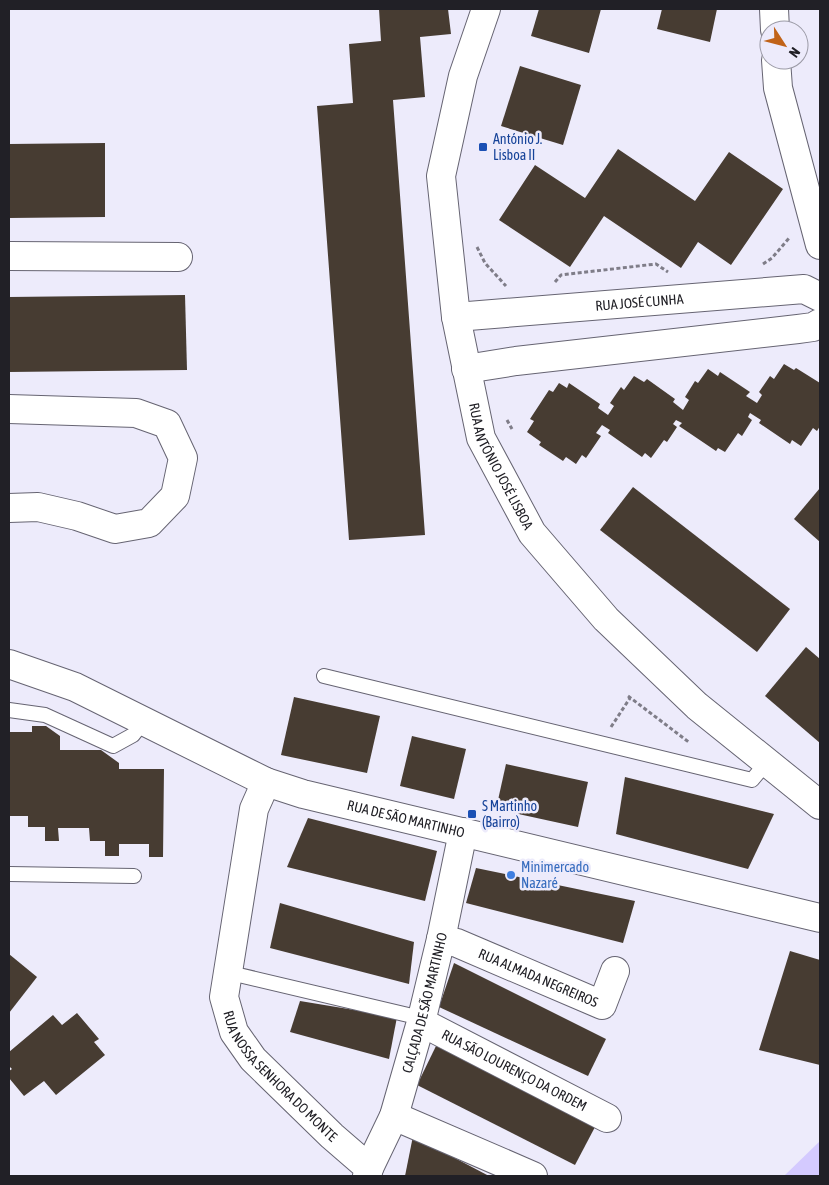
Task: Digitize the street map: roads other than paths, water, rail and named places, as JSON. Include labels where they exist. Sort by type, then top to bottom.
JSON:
[{"type":"street","name":"RUA ANTÓNIO JOSÉ LISBOA","points":[[486,9],[463,76],[441,176],[456,317],[481,438],[532,533],[606,619],[697,706],[820,805]]},
{"type":"street","points":[[777,70],[778,88],[820,245]]},
{"type":"street","points":[[9,256],[178,257]]},
{"type":"street","name":"RUA JOSÉ CUNHA","points":[[456,317],[804,289],[820,298]]},
{"type":"street","points":[[466,369],[516,361],[798,329],[813,327],[820,323]]},
{"type":"street","points":[[9,409],[136,413],[167,424],[183,458],[175,496],[149,524],[115,529],[77,516],[38,507],[9,508]]},
{"type":"street","name":"RUA DE SÃO MARTINHO","points":[[9,664],[75,687],[266,782],[303,794],[820,918]]},
{"type":"street","name":"RUA NOSSA SENHORA DO MONTE","points":[[266,782],[254,809],[226,972],[224,996],[234,1032],[253,1059],[368,1172]]},
{"type":"street","name":"CALÇADA DE SÃO MARTINHO","points":[[368,1172],[394,1116],[421,1020],[463,832]]},
{"type":"street","name":"RUA ALMADA NEGREIROS","points":[[440,939],[457,943],[602,1005],[615,971]]},
{"type":"street","name":"RUA SÃO LOURENÇO DA ORDEM","points":[[421,1020],[607,1118]]},
{"type":"street","points":[[394,1116],[533,1176]]},
{"type":"lane","points":[[324,676],[752,780],[767,762]]},
{"type":"lane","points":[[9,710],[44,714],[113,746],[133,735],[144,721]]},
{"type":"lane","points":[[9,874],[134,876]]},
{"type":"lane","points":[[226,972],[421,1020]]},
{"type":"place","name":"António J. Lisboa II","points":[[483,147]]},
{"type":"place","name":"S Martinho (Bairro)","points":[[472,814]]},
{"type":"place","name":"Minimercado Nazaré","points":[[511,875]]}]
